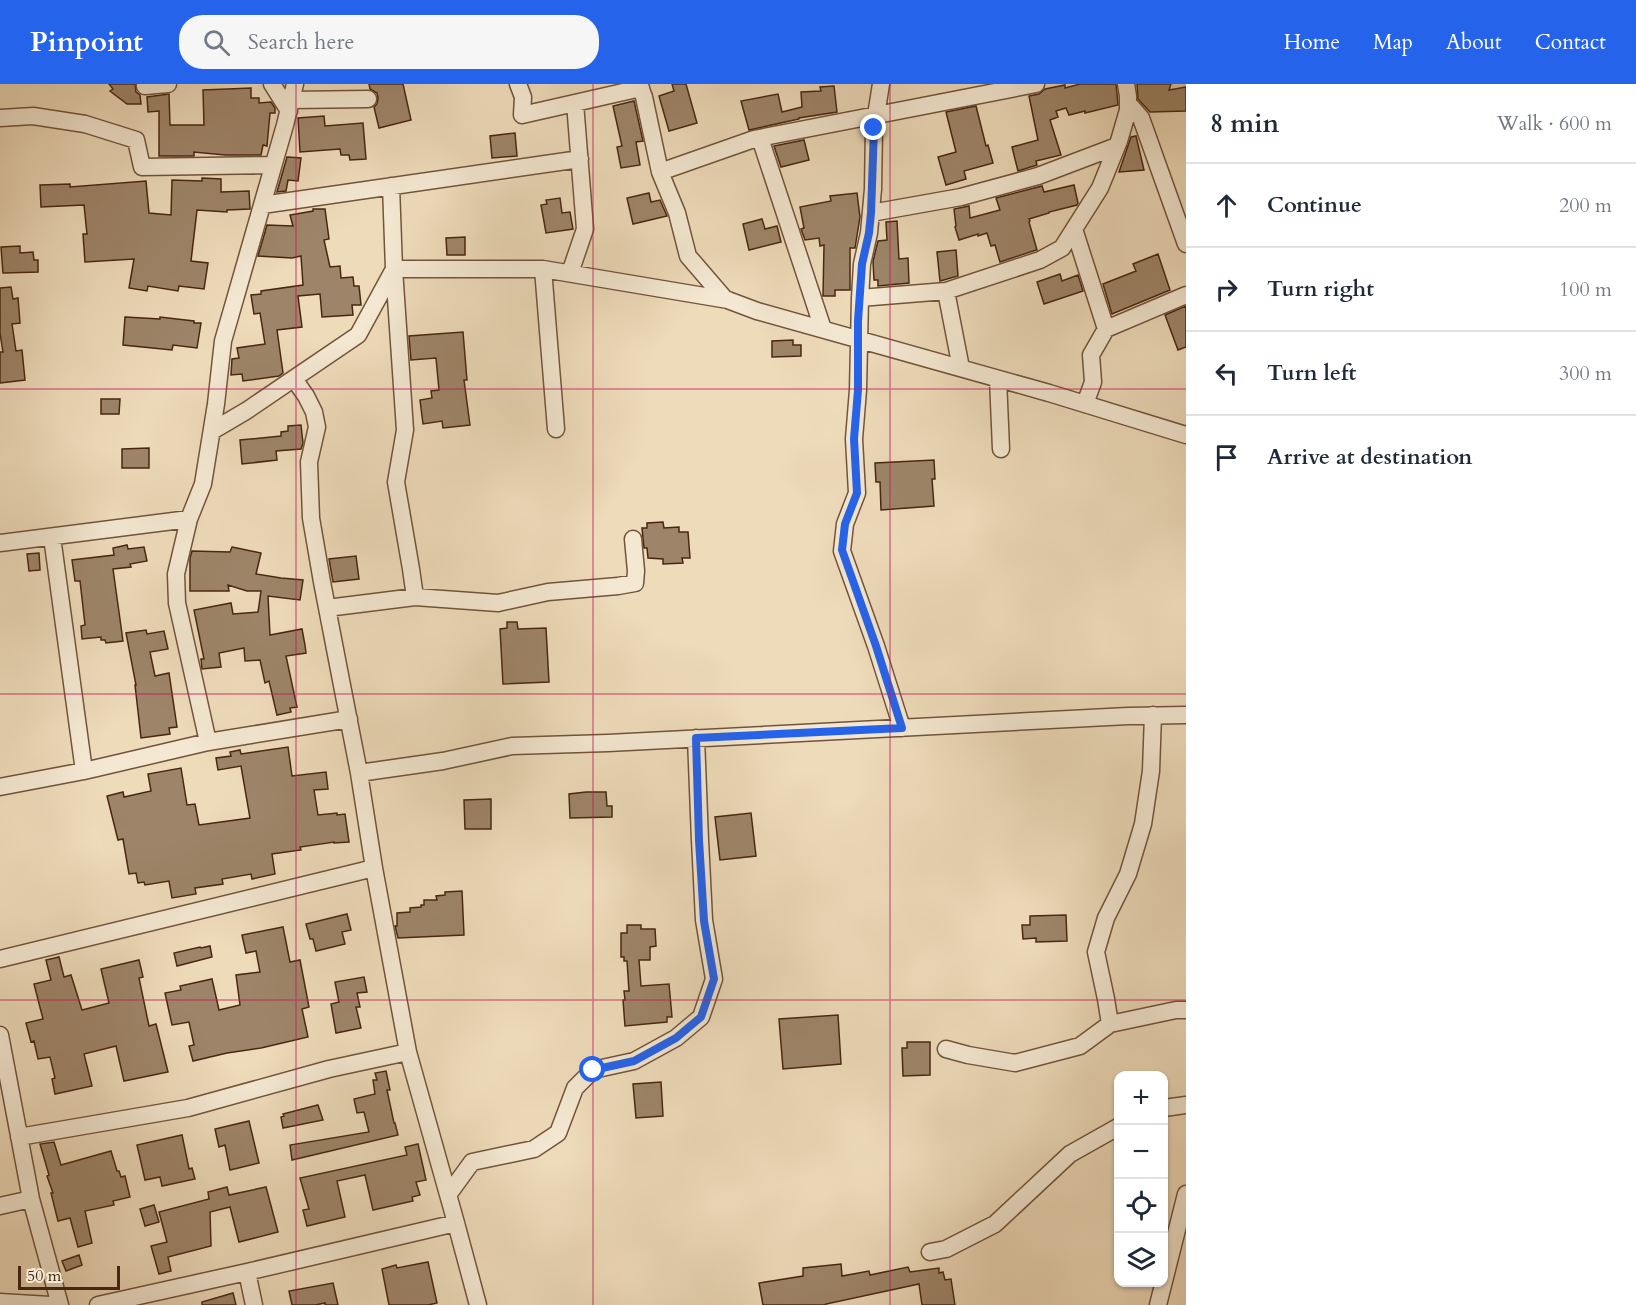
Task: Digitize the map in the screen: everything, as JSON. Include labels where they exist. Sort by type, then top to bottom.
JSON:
[{"type":"street","points":[[145,86],[168,84]]},
{"type":"street","points":[[272,84],[292,98],[368,99]]},
{"type":"street","points":[[518,84],[523,97],[522,115],[640,86],[660,172],[677,213],[688,256],[725,299],[757,311],[961,368],[1186,435]]},
{"type":"street","points":[[880,84],[871,213],[862,264],[860,298],[858,390],[854,439],[857,493],[845,524],[842,550],[902,728]]},
{"type":"street","points":[[660,172],[760,138],[1036,84]]},
{"type":"street","points":[[860,298],[946,291],[1040,260],[1062,248],[1100,188],[1118,146],[1128,103],[1126,84]]},
{"type":"street","points":[[207,742],[177,603],[176,574],[189,519],[203,484],[224,341],[292,98]]},
{"type":"street","points":[[570,273],[585,229],[575,103]]},
{"type":"street","points":[[1128,103],[1141,118],[1186,244]]},
{"type":"street","points":[[0,118],[33,116],[85,124],[136,140],[142,167],[273,165]]},
{"type":"street","points":[[760,138],[823,329]]},
{"type":"street","points":[[871,213],[972,194],[1038,176],[1118,146]]},
{"type":"street","points":[[262,205],[580,159]]},
{"type":"street","points":[[391,186],[405,430],[396,482],[414,597]]},
{"type":"street","points":[[1074,229],[1106,329]]},
{"type":"street","points":[[394,269],[543,268],[730,300]]},
{"type":"street","points":[[543,268],[556,429]]},
{"type":"street","points":[[212,431],[246,411],[358,335],[394,269]]},
{"type":"street","points":[[946,291],[961,368]]},
{"type":"street","points":[[1085,404],[1092,382],[1090,356],[1106,329],[1186,295]]},
{"type":"street","points":[[294,379],[314,412],[317,427],[309,462],[311,518],[408,1052],[478,1305]]},
{"type":"street","points":[[998,379],[1001,448]]},
{"type":"street","points":[[0,543],[189,519]]},
{"type":"street","points":[[52,537],[84,771]]},
{"type":"street","points":[[327,608],[414,597],[498,603],[548,592],[635,584],[633,539]]},
{"type":"street","points":[[1110,1024],[1096,952],[1106,918],[1128,874],[1143,824],[1151,771],[1153,715]]},
{"type":"street","points":[[359,773],[512,746],[1186,715]]},
{"type":"street","points":[[0,787],[84,771],[207,742],[349,719]]},
{"type":"street","points":[[448,1195],[472,1162],[534,1149],[558,1133],[575,1088],[593,1070],[634,1061],[676,1038],[701,1017],[714,979],[704,921],[696,738]]},
{"type":"street","points":[[0,959],[374,868]]},
{"type":"street","points":[[946,1049],[1015,1063],[1080,1046],[1110,1024],[1176,1010],[1186,1010]]},
{"type":"street","points":[[0,1035],[31,1199],[60,1305]]},
{"type":"street","points":[[19,1137],[188,1108],[329,1069],[408,1052]]},
{"type":"street","points":[[1168,1107],[1186,1105]]},
{"type":"street","points":[[930,1252],[946,1249],[995,1224],[1070,1154],[1114,1130]]},
{"type":"street","points":[[1158,1305],[1186,1194]]},
{"type":"street","points":[[0,1206],[31,1199]]},
{"type":"street","points":[[98,1305],[456,1223]]},
{"type":"street","points":[[247,1272],[254,1305]]},
{"type":"street","points":[[0,1302],[50,1305]]},
{"type":"building","points":[[109,84],[135,84],[141,104],[127,104],[110,91],[113,89]]},
{"type":"building","points":[[369,84],[403,84],[411,120],[379,128],[374,107],[377,104],[377,93],[370,89]]},
{"type":"building","points":[[672,84],[686,84],[697,123],[669,131],[659,96],[674,91]]},
{"type":"building","points":[[1080,84],[1116,84],[1118,105],[1069,115],[1066,108],[1056,111],[1058,117],[1050,120],[1061,155],[1036,161],[1037,165],[1018,171],[1012,147],[1038,140],[1029,96],[1039,94],[1045,89],[1065,85],[1065,88]]},
{"type":"building","points":[[1137,84],[1171,84],[1169,90],[1186,87],[1186,111],[1150,112],[1138,99]]},
{"type":"building","points":[[834,86],[837,112],[749,130],[741,101],[778,94],[782,112],[802,107],[801,92],[821,91],[820,87]]},
{"type":"building","points":[[251,88],[251,98],[259,98],[259,103],[271,102],[275,108],[275,113],[270,113],[267,146],[263,145],[261,155],[194,152],[194,156],[159,156],[159,111],[148,112],[147,97],[169,94],[170,125],[204,125],[203,90]]},
{"type":"building","points":[[634,101],[643,141],[636,142],[640,165],[621,168],[617,147],[622,146],[613,106]]},
{"type":"building","points":[[976,106],[986,146],[988,145],[993,163],[964,171],[966,179],[946,185],[938,157],[956,152],[946,112]]},
{"type":"building","points":[[324,116],[325,126],[363,123],[366,159],[350,160],[349,155],[341,155],[340,149],[300,152],[298,118]]},
{"type":"building","points":[[515,133],[517,156],[492,158],[490,136]]},
{"type":"building","points":[[1136,136],[1144,170],[1119,172],[1131,137]]},
{"type":"building","points":[[804,140],[809,160],[781,167],[774,146]]},
{"type":"building","points":[[287,157],[301,158],[298,181],[288,180],[286,191],[277,192]]},
{"type":"building","points":[[202,178],[221,179],[221,192],[249,191],[250,209],[227,210],[227,212],[197,210],[191,261],[208,263],[204,289],[179,286],[178,291],[148,286],[147,291],[129,288],[134,259],[85,262],[83,234],[87,234],[84,205],[41,207],[40,185],[70,184],[70,187],[146,181],[149,213],[171,215],[172,180],[202,181]]},
{"type":"building","points":[[1074,185],[1077,205],[1029,219],[1037,250],[1000,262],[995,245],[991,246],[987,233],[959,240],[955,227],[954,209],[969,206],[970,218],[1000,210],[996,198],[1042,186],[1044,192]]},
{"type":"building","points":[[649,193],[651,202],[660,200],[667,216],[633,224],[627,198]]},
{"type":"building","points":[[857,193],[860,217],[855,248],[850,248],[850,290],[835,290],[835,296],[823,296],[824,245],[820,246],[819,238],[805,240],[801,229],[804,228],[800,207],[831,201],[830,196]]},
{"type":"building","points":[[560,198],[562,213],[570,212],[573,229],[546,233],[541,205],[547,204],[546,200]]},
{"type":"building","points":[[313,209],[325,209],[329,239],[324,240],[330,267],[340,266],[341,278],[353,277],[354,286],[359,286],[361,305],[352,305],[353,315],[322,317],[320,294],[298,296],[302,327],[277,330],[283,373],[279,376],[243,381],[242,374],[231,375],[232,359],[239,358],[237,348],[265,344],[260,313],[254,314],[251,295],[261,294],[261,291],[303,285],[301,256],[292,258],[258,256],[267,225],[293,226],[290,215],[313,211]]},
{"type":"building","points":[[762,219],[765,229],[777,226],[781,242],[749,250],[743,224]]},
{"type":"building","points":[[897,221],[899,259],[908,258],[909,283],[878,286],[878,280],[874,280],[873,261],[878,241],[887,240],[886,222]]},
{"type":"building","points":[[465,237],[465,255],[447,255],[446,238]]},
{"type":"building","points":[[20,246],[20,253],[33,252],[34,260],[38,260],[38,272],[3,273],[1,247]]},
{"type":"building","points":[[956,250],[958,276],[940,281],[937,252]]},
{"type":"building","points":[[1158,254],[1170,290],[1112,314],[1103,284],[1136,271],[1133,264]]},
{"type":"building","points":[[1060,274],[1062,281],[1078,275],[1083,291],[1044,304],[1037,282]]},
{"type":"building","points":[[11,287],[13,299],[18,298],[20,323],[12,324],[16,351],[22,350],[25,380],[0,383],[0,352],[3,352],[0,333],[0,288]]},
{"type":"building","points":[[1186,306],[1186,347],[1178,350],[1165,315]]},
{"type":"building","points":[[125,317],[160,319],[160,317],[201,323],[197,348],[173,345],[172,350],[123,345]]},
{"type":"building","points":[[463,332],[467,380],[464,380],[470,425],[443,428],[442,421],[423,424],[420,400],[432,398],[431,391],[439,390],[436,358],[411,360],[409,336]]},
{"type":"building","points":[[793,340],[793,345],[801,345],[801,356],[772,357],[772,341]]},
{"type":"building","points":[[101,399],[120,399],[119,414],[101,414]]},
{"type":"building","points":[[301,425],[303,443],[301,449],[276,451],[277,460],[242,464],[240,440],[281,436],[281,432],[288,431],[288,426]]},
{"type":"building","points":[[149,448],[149,468],[122,468],[122,449]]},
{"type":"building","points":[[934,460],[935,479],[932,479],[934,506],[881,510],[880,482],[876,482],[875,463]]},
{"type":"building","points":[[663,522],[664,528],[679,527],[679,532],[688,532],[690,558],[682,558],[683,563],[663,564],[663,559],[648,558],[647,548],[644,548],[642,528],[647,528],[647,523]]},
{"type":"building","points":[[127,545],[128,549],[144,547],[147,561],[130,564],[131,567],[113,569],[123,641],[106,643],[105,640],[101,640],[101,637],[82,639],[81,626],[85,625],[80,581],[75,581],[72,560],[114,555],[113,548]]},
{"type":"building","points":[[232,547],[261,553],[256,574],[303,580],[300,600],[268,596],[270,635],[302,629],[306,653],[286,656],[297,707],[290,708],[291,712],[277,715],[269,681],[265,683],[260,660],[245,661],[244,648],[219,653],[221,667],[202,669],[201,659],[204,659],[194,610],[231,603],[233,614],[258,612],[261,591],[247,591],[228,585],[229,591],[190,591],[192,551],[230,552]]},
{"type":"building","points":[[39,553],[40,570],[29,571],[27,554]]},
{"type":"building","points":[[356,556],[359,579],[333,582],[329,559]]},
{"type":"building","points":[[507,622],[517,622],[518,629],[546,628],[549,682],[503,684],[500,629],[507,628]]},
{"type":"building","points":[[146,630],[147,634],[164,631],[168,649],[150,652],[155,676],[169,673],[177,727],[169,728],[170,734],[141,738],[136,685],[126,633]]},
{"type":"building","points":[[288,747],[292,776],[326,772],[328,789],[314,790],[318,815],[345,814],[349,842],[300,847],[301,850],[272,854],[275,874],[252,879],[251,874],[222,879],[223,884],[195,888],[196,894],[172,898],[169,881],[145,885],[144,882],[138,883],[136,873],[129,874],[123,839],[118,840],[107,796],[123,792],[124,797],[151,791],[148,774],[181,768],[187,805],[195,804],[199,825],[250,818],[241,766],[218,770],[216,758],[231,756],[230,752],[240,750],[241,754]]},
{"type":"building","points":[[606,792],[607,806],[612,806],[612,817],[570,818],[569,794]]},
{"type":"building","points":[[491,799],[491,829],[465,829],[464,800]]},
{"type":"building","points":[[751,813],[756,856],[720,860],[715,817]]},
{"type":"building","points":[[462,891],[464,935],[398,938],[395,926],[397,926],[397,913],[410,912],[410,908],[424,905],[424,900],[437,900],[436,896],[445,895],[445,892]]},
{"type":"building","points":[[347,914],[351,930],[342,932],[345,944],[316,951],[306,924]]},
{"type":"building","points":[[1066,915],[1067,941],[1036,942],[1036,938],[1023,939],[1022,925],[1030,925],[1030,916]]},
{"type":"building","points":[[627,925],[641,925],[641,929],[655,929],[656,946],[650,947],[650,960],[639,960],[641,986],[669,984],[672,1017],[667,1017],[667,1022],[625,1026],[624,991],[629,991],[627,961],[621,957],[621,933],[627,933]]},
{"type":"building","points":[[283,927],[290,962],[300,960],[309,1007],[302,1009],[308,1037],[193,1061],[189,1046],[194,1045],[189,1022],[172,1025],[165,993],[181,990],[180,986],[212,979],[219,1010],[240,1005],[236,975],[260,972],[256,951],[246,953],[242,935]]},
{"type":"building","points":[[210,946],[212,957],[177,966],[174,953]]},
{"type":"building","points":[[59,957],[64,977],[71,975],[82,1010],[109,1003],[101,969],[139,960],[143,977],[139,978],[149,1026],[156,1024],[168,1072],[124,1081],[116,1046],[84,1054],[92,1086],[55,1094],[52,1079],[55,1078],[50,1057],[38,1059],[34,1041],[31,1042],[26,1023],[43,1019],[34,984],[51,980],[46,960]]},
{"type":"building","points":[[364,977],[367,992],[357,993],[360,1007],[356,1007],[361,1028],[336,1033],[331,1004],[339,1002],[335,982]]},
{"type":"building","points":[[838,1015],[841,1064],[783,1069],[779,1019]]},
{"type":"building","points":[[907,1042],[930,1042],[930,1075],[903,1076],[902,1048],[907,1048]]},
{"type":"building","points":[[386,1071],[390,1090],[387,1090],[398,1135],[292,1160],[290,1145],[369,1132],[364,1112],[357,1113],[354,1099],[375,1094],[373,1080],[377,1080],[375,1073]]},
{"type":"building","points":[[661,1082],[663,1116],[636,1118],[633,1084]]},
{"type":"building","points":[[318,1105],[323,1120],[283,1128],[281,1117],[284,1116],[283,1114]]},
{"type":"building","points":[[249,1121],[259,1163],[230,1170],[225,1145],[219,1147],[215,1129]]},
{"type":"building","points":[[182,1135],[189,1169],[192,1168],[195,1179],[162,1186],[160,1177],[145,1180],[137,1145]]},
{"type":"building","points":[[54,1142],[61,1165],[111,1151],[117,1171],[121,1177],[125,1176],[130,1197],[113,1201],[114,1205],[85,1211],[92,1243],[78,1247],[70,1218],[58,1221],[40,1144]]},
{"type":"building","points":[[418,1144],[426,1180],[416,1182],[420,1195],[412,1197],[413,1201],[373,1210],[365,1175],[337,1181],[345,1217],[307,1226],[303,1210],[309,1209],[300,1178],[407,1155],[405,1147]]},
{"type":"building","points":[[227,1187],[229,1195],[266,1187],[278,1232],[239,1242],[230,1207],[210,1212],[211,1246],[168,1257],[171,1271],[159,1274],[151,1246],[167,1242],[159,1212],[209,1199],[208,1192]]},
{"type":"building","points":[[154,1205],[159,1222],[145,1226],[140,1209]]},
{"type":"building","points":[[79,1255],[82,1265],[66,1271],[62,1261]]},
{"type":"building","points":[[428,1262],[437,1303],[389,1305],[382,1269],[396,1265],[397,1268]]},
{"type":"building","points":[[841,1264],[842,1276],[869,1271],[870,1275],[908,1267],[910,1272],[939,1268],[939,1273],[943,1272],[945,1280],[951,1279],[955,1305],[922,1305],[919,1284],[826,1305],[763,1305],[759,1283],[803,1276],[803,1268]]},
{"type":"building","points":[[333,1283],[338,1305],[325,1305],[325,1303],[292,1305],[289,1291]]},
{"type":"building","points":[[233,1293],[236,1305],[202,1305],[202,1302]]},
{"type":"route","points":[[593,1070],[634,1061],[676,1038],[701,1017],[714,979],[704,921],[696,738],[902,728],[842,550],[845,524],[857,493],[854,439],[858,390],[858,321],[862,264],[869,233],[873,189],[874,128]]}]
